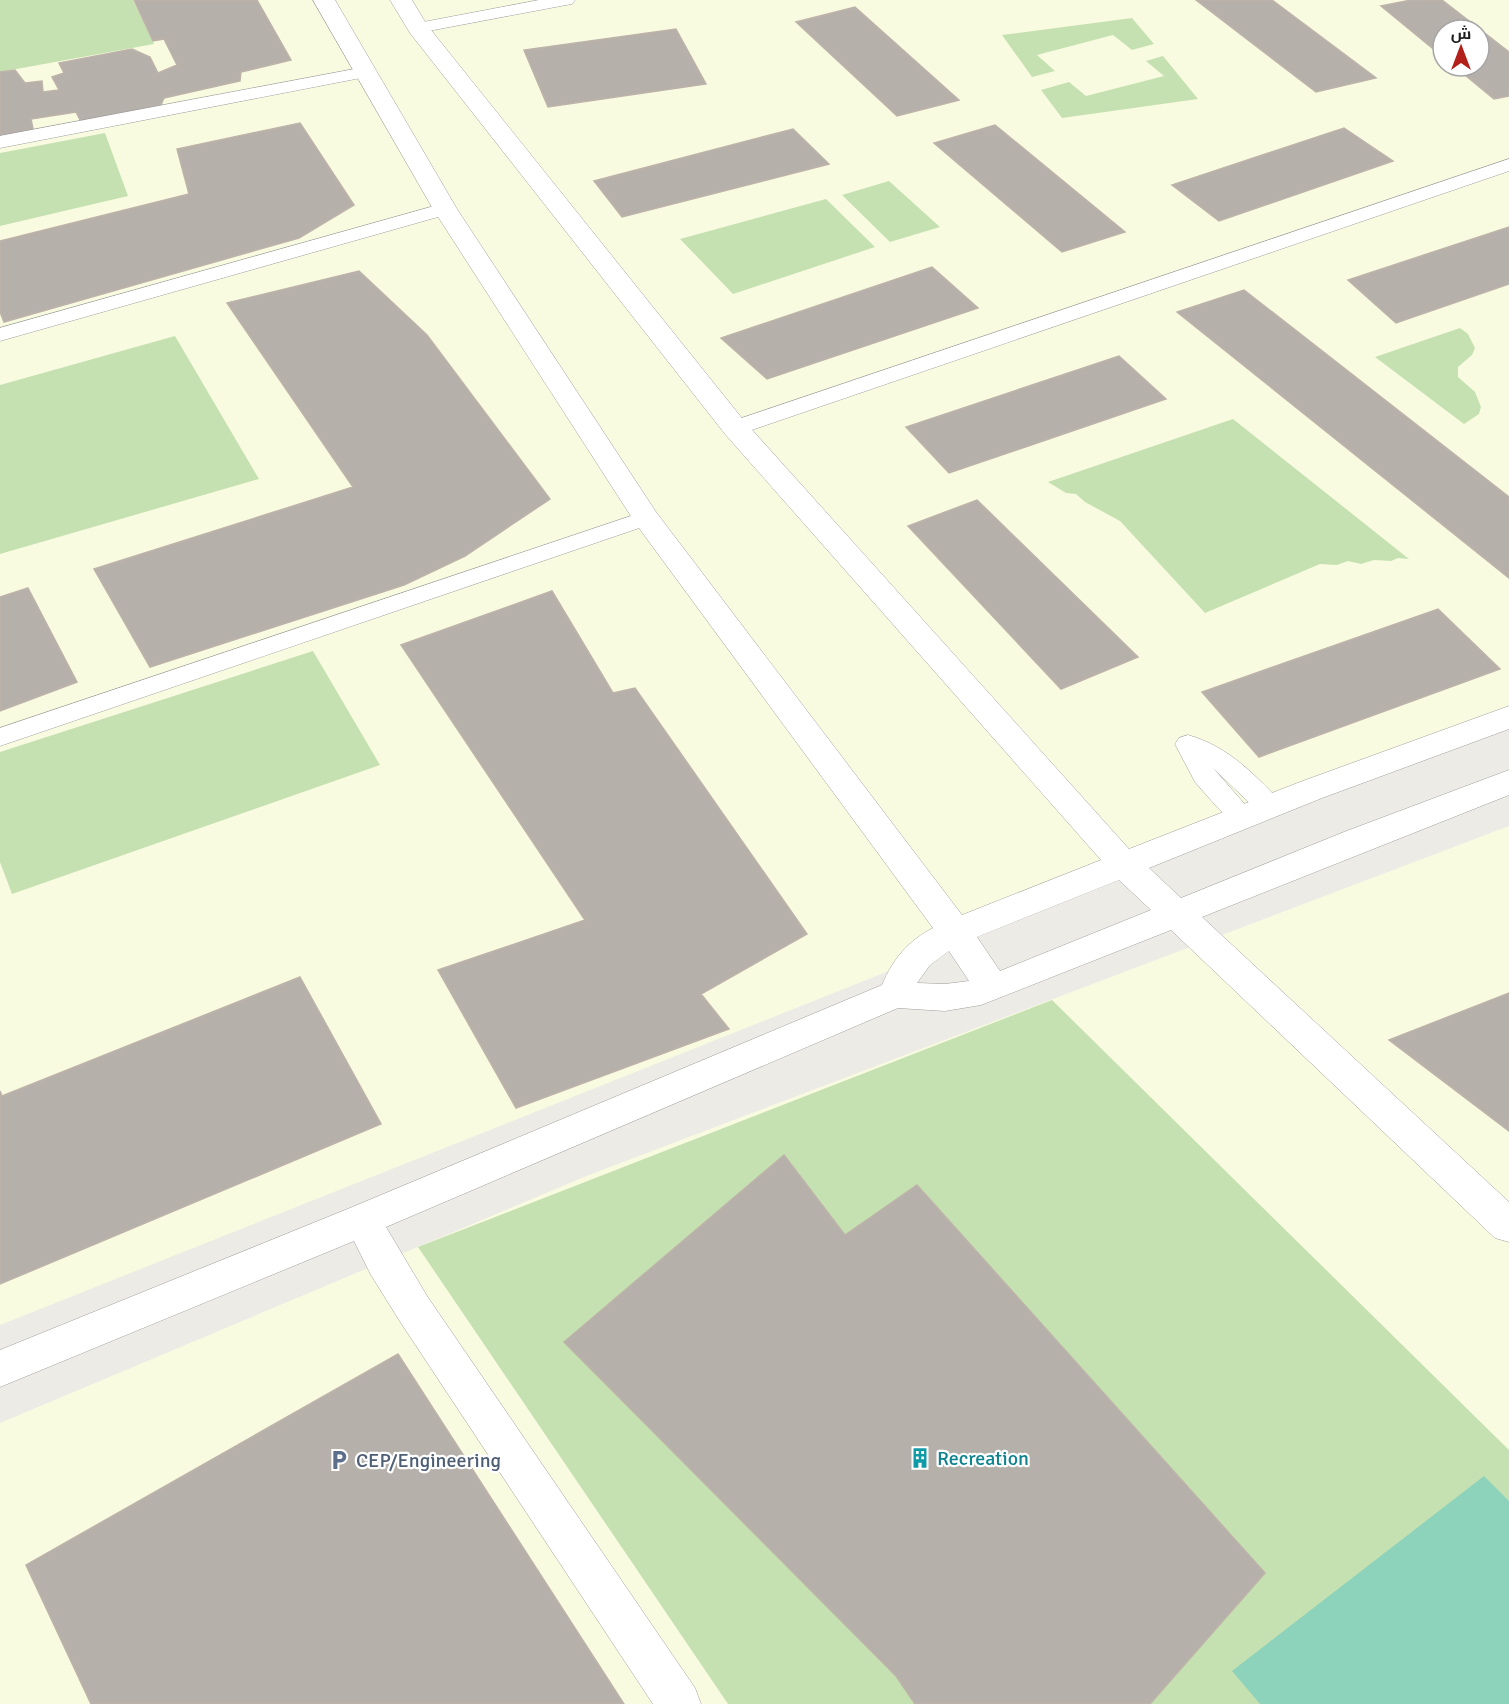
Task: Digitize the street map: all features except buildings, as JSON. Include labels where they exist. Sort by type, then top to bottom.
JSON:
[{"type":"street","points":[[324,0],[445,209],[646,518],[955,932],[993,988]]},
{"type":"street","points":[[401,0],[418,28],[735,428],[1124,865],[1509,1226]]},
{"type":"street","points":[[896,994],[908,965],[920,952],[933,942],[955,932],[1256,812],[1509,717]]},
{"type":"street","points":[[0,1369],[363,1220],[896,994],[916,998],[956,998],[993,988],[1356,841],[1509,782]]},
{"type":"street","points":[[363,1220],[385,1263],[413,1308],[679,1704]]},
{"type":"lane","points":[[418,28],[566,0]]},
{"type":"lane","points":[[0,142],[365,72]]},
{"type":"lane","points":[[735,428],[1509,165]]},
{"type":"lane","points":[[0,335],[445,209]]},
{"type":"lane","points":[[0,737],[646,518]]},
{"type":"shaded area","points":[[0,0],[1509,0],[1509,724],[0,1325]]},
{"type":"shaded area","points":[[1509,826],[1509,1704],[0,1704],[0,1423],[589,1175]]},
{"type":"green space","points":[[0,0],[133,0],[154,44],[0,72]]},
{"type":"green space","points":[[1132,18],[1154,44],[1132,50],[1113,35],[1037,55],[1055,71],[1032,77],[1002,35]]},
{"type":"green space","points":[[1163,56],[1198,99],[1062,118],[1041,90],[1069,82],[1086,96],[1164,76],[1146,61]]},
{"type":"green space","points":[[105,133],[128,196],[0,226],[0,153]]},
{"type":"green space","points":[[889,181],[940,227],[890,242],[842,195]]},
{"type":"green space","points":[[826,199],[875,247],[733,294],[680,239]]},
{"type":"green space","points":[[1460,328],[1468,334],[1475,348],[1472,355],[1458,367],[1458,377],[1475,392],[1481,407],[1479,414],[1464,424],[1375,357]]},
{"type":"green space","points":[[175,336],[259,479],[0,554],[0,385]]},
{"type":"green space","points":[[1233,419],[1409,559],[1374,560],[1361,564],[1348,561],[1337,565],[1320,564],[1205,613],[1120,521],[1085,502],[1076,494],[1066,493],[1048,482]]},
{"type":"green space","points":[[313,651],[380,765],[12,894],[0,862],[0,752]]},
{"type":"green space","points":[[1052,1000],[1509,1450],[1509,1704],[728,1704],[418,1247]]},
{"type":"green space","points":[[1484,1476],[1509,1501],[1509,1704],[1260,1704],[1232,1671]]},
{"type":"place","name":"Recreation","points":[[920,1458]]},
{"type":"place","name":"CEP/Engineering","points":[[339,1460]]}]
